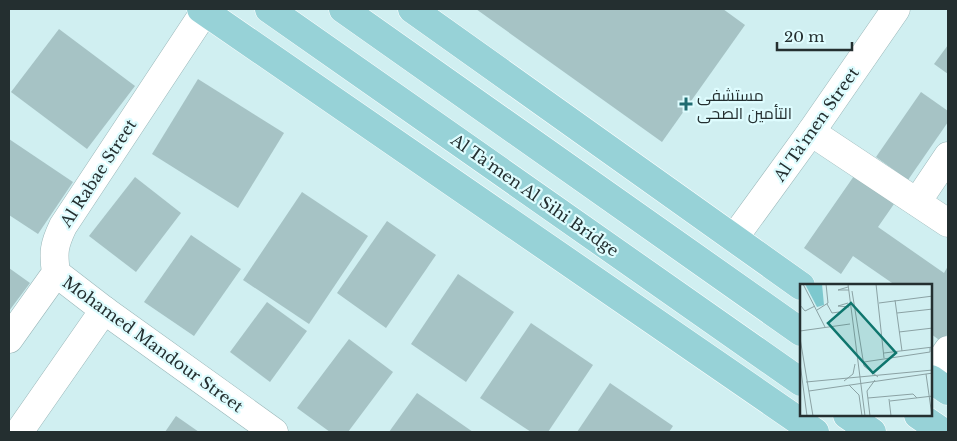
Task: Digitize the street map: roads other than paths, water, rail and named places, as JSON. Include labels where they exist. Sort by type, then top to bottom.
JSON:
[{"type":"main road","name":"Al Ta'men Al Sihi Bridge","points":[[269,9],[800,381]]},
{"type":"main road","points":[[343,9],[800,331]]},
{"type":"main road","points":[[412,9],[800,285]]},
{"type":"main road","points":[[203,10],[815,432]]},
{"type":"main road","points":[[932,380],[948,391]]},
{"type":"main road","points":[[848,416],[872,432]]},
{"type":"main road","points":[[919,416],[943,432]]},
{"type":"street","name":"Al Ta'men Street","points":[[734,238],[811,132],[896,9]]},
{"type":"street","name":"Al Rabae Street","points":[[56,273],[53,256],[63,226],[203,10]]},
{"type":"street","points":[[811,132],[948,223]]},
{"type":"street","points":[[917,202],[948,156]]},
{"type":"street","points":[[9,339],[56,273]]},
{"type":"street","name":"Mohamed Mandour Street","points":[[56,273],[104,310],[274,432]]},
{"type":"street","points":[[19,432],[104,310]]},
{"type":"street","points":[[932,374],[948,350]]},
{"type":"place","name":"مستشفى التأمين الصحى","points":[[686,104]]}]
